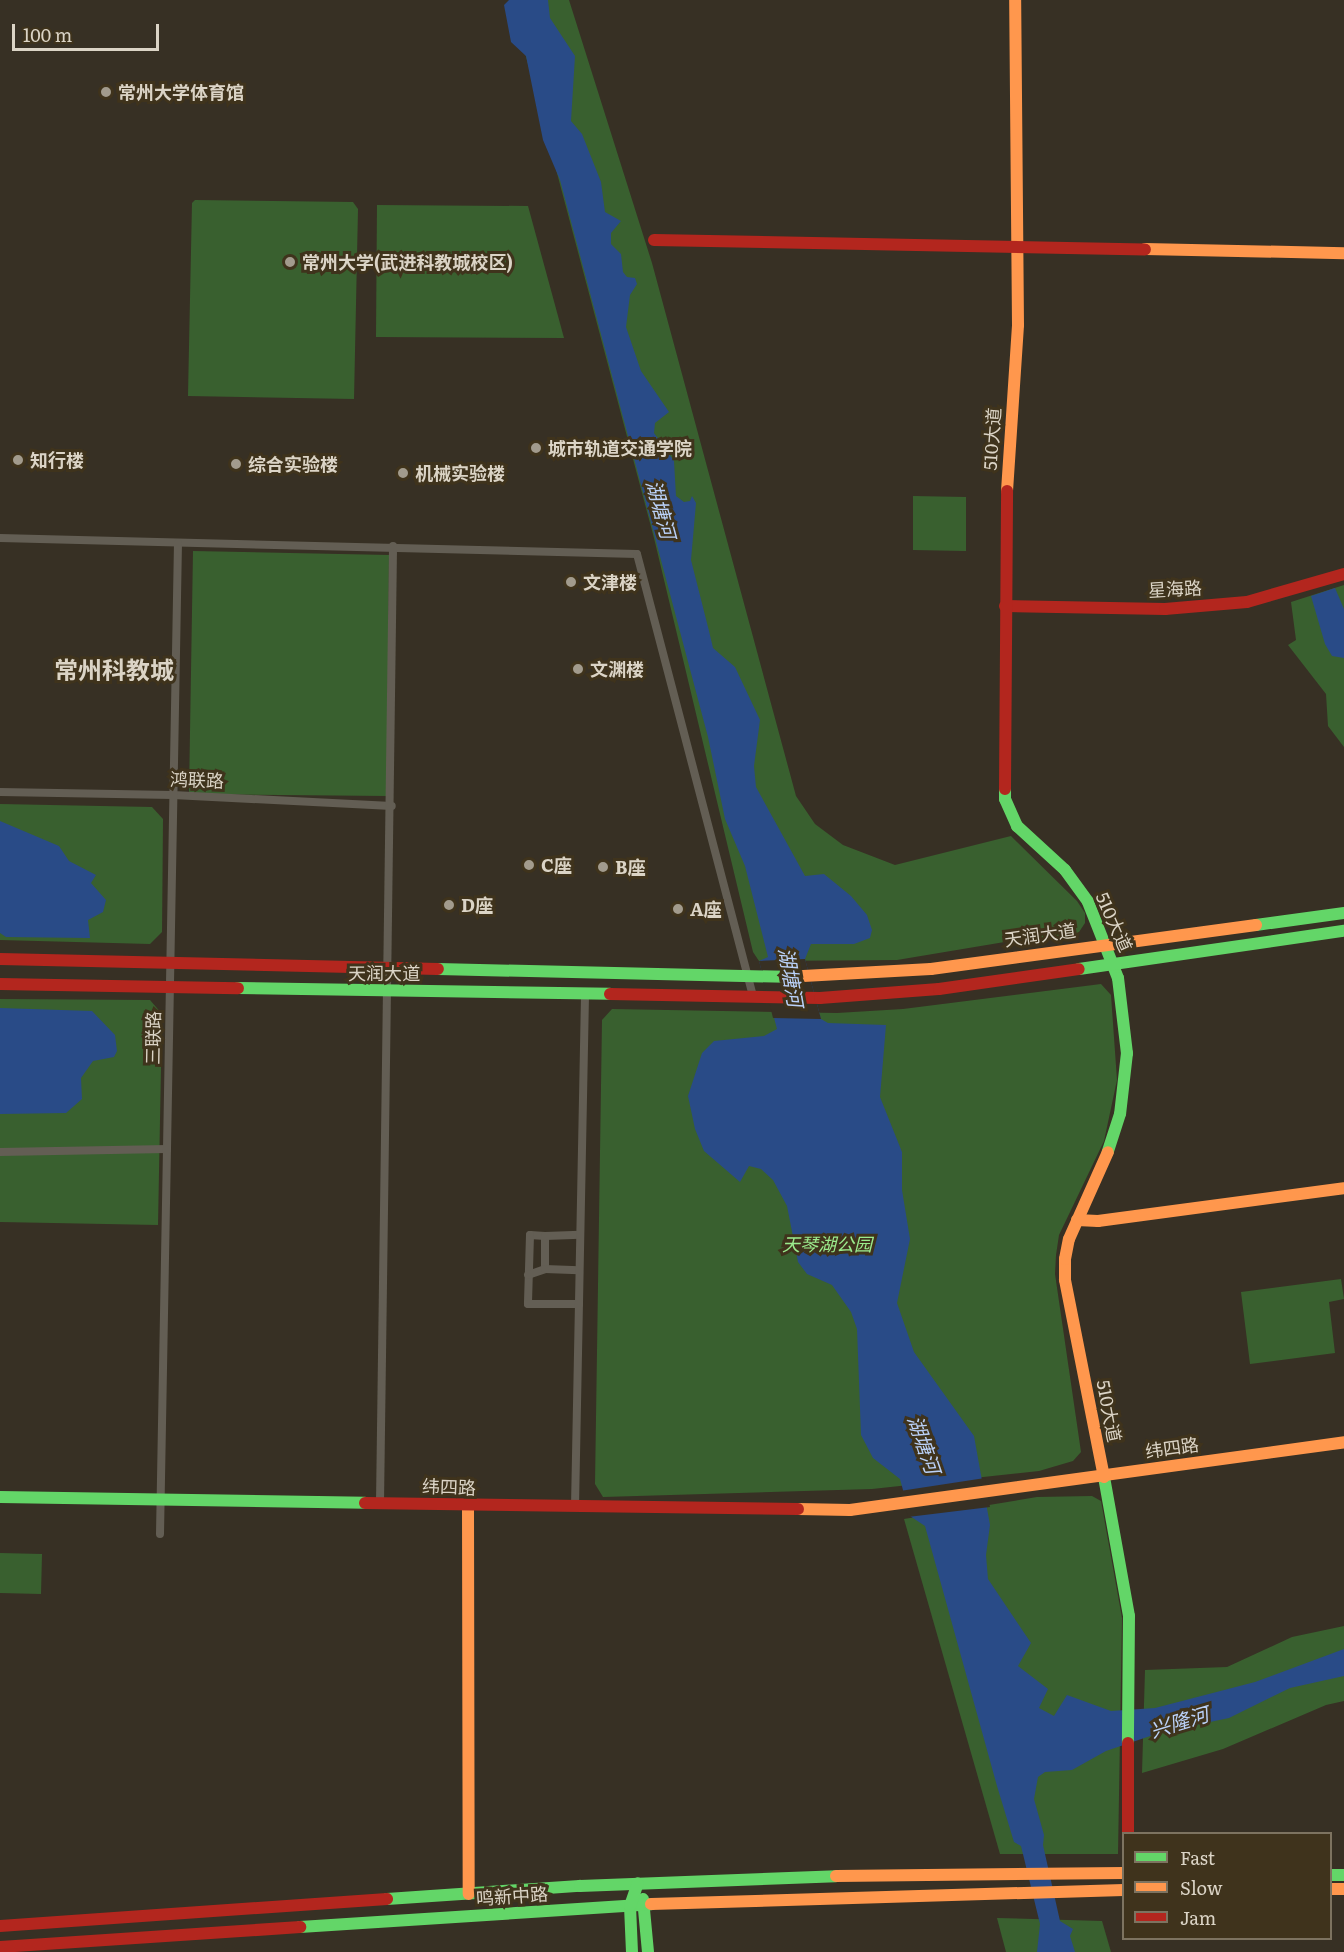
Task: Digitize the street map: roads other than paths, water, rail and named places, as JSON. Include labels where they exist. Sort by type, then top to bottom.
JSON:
[{"type":"street","name":"510大道","points":[[1015,0],[1017,325],[1005,606],[1005,799],[1017,826],[1065,870],[1080,889],[1101,928],[1113,963],[1126,1042],[1125,1084],[1108,1152],[1077,1220],[1065,1259],[1065,1280],[1126,1585],[1130,1743],[1128,1832]]},
{"type":"street","points":[[654,240],[1015,249],[1344,253]]},
{"type":"street","points":[[0,538],[393,546],[638,554],[750,977],[753,997]]},
{"type":"street","name":"三联路","points":[[160,1534],[178,543]]},
{"type":"street","points":[[380,1503],[392,806],[393,546]]},
{"type":"street","name":"星海路","points":[[1005,606],[1165,609],[1247,602],[1344,574]]},
{"type":"street","name":"鸿联路","points":[[0,792],[173,795],[392,806]]},
{"type":"street","name":"天润大道","points":[[0,959],[764,979],[812,978],[931,969],[1344,913]]},
{"type":"street","points":[[1113,963],[1344,931]]},
{"type":"street","name":"天润大道","points":[[0,984],[820,998],[939,989],[1113,963]]},
{"type":"street","points":[[574,1507],[585,994]]},
{"type":"street","points":[[0,1152],[167,1149]]},
{"type":"street","points":[[1077,1220],[1098,1221],[1344,1188]]},
{"type":"street","points":[[579,1304],[528,1304],[528,1275],[529,1232],[545,1236],[580,1235]]},
{"type":"street","points":[[545,1236],[545,1269]]},
{"type":"street","points":[[528,1275],[545,1269],[579,1270]]},
{"type":"street","name":"纬四路","points":[[0,1497],[468,1506],[850,1510],[1344,1442]]},
{"type":"street","points":[[468,1506],[471,1636],[469,1894]]},
{"type":"street","name":"鸣新中路","points":[[0,1926],[638,1883],[1026,1873],[1122,1874]]},
{"type":"street","points":[[638,1883],[645,1905],[648,1952]]},
{"type":"street","points":[[632,1952],[630,1906],[638,1883]]},
{"type":"street","name":"鸣新中路","points":[[0,1947],[645,1905],[1057,1890],[1122,1890]]},
{"type":"water","points":[[509,0],[548,0],[550,18],[575,56],[571,121],[582,134],[601,182],[605,212],[621,221],[611,233],[611,244],[621,254],[623,272],[627,277],[635,278],[637,284],[630,295],[626,327],[641,371],[669,412],[655,423],[654,433],[674,461],[676,496],[684,502],[690,501],[692,496],[696,503],[691,560],[713,648],[735,667],[760,720],[754,766],[756,787],[805,876],[824,874],[851,896],[867,915],[872,930],[870,938],[854,944],[811,944],[805,959],[821,1019],[828,1023],[886,1025],[880,1097],[902,1152],[902,1190],[910,1239],[897,1303],[914,1352],[974,1436],[990,1525],[986,1555],[988,1579],[1031,1643],[1018,1666],[1048,1689],[1039,1708],[1054,1716],[1067,1695],[1111,1711],[1155,1708],[1255,1682],[1344,1649],[1344,1676],[1290,1688],[1229,1718],[1162,1732],[1106,1751],[1072,1770],[1045,1772],[1038,1777],[1034,1799],[1044,1835],[1043,1845],[1060,1921],[1073,1929],[1070,1936],[1075,1952],[1037,1952],[1040,1924],[1021,1846],[1014,1842],[997,1786],[925,1526],[910,1516],[900,1479],[873,1458],[861,1435],[857,1329],[851,1312],[832,1285],[807,1274],[798,1262],[787,1206],[773,1180],[761,1169],[749,1166],[740,1182],[704,1151],[695,1129],[688,1096],[702,1053],[714,1041],[764,1036],[777,1029],[759,961],[768,957],[745,866],[725,819],[708,737],[560,180],[543,140],[526,56],[511,42],[504,5]]},
{"type":"water","points":[[1335,588],[1344,609],[1344,658],[1332,656],[1325,644],[1311,596]]},
{"type":"water","points":[[0,821],[59,846],[69,861],[96,875],[91,883],[106,900],[103,912],[88,920],[90,938],[6,937],[0,933]]},
{"type":"water","points":[[0,1008],[92,1011],[115,1035],[117,1051],[114,1057],[93,1061],[81,1078],[82,1099],[66,1113],[0,1114]]},
{"type":"place","name":"常州大学体育馆","points":[[106,92]]},
{"type":"place","name":"常州大学(武进科教城校区)","points":[[290,262]]},
{"type":"place","name":"城市轨道交通学院","points":[[536,448]]},
{"type":"place","name":"知行楼","points":[[18,460]]},
{"type":"place","name":"综合实验楼","points":[[236,464]]},
{"type":"place","name":"机械实验楼","points":[[403,473]]},
{"type":"place","name":"文津楼","points":[[571,582]]},
{"type":"place","name":"文渊楼","points":[[578,669]]},
{"type":"place","name":"C座","points":[[529,865]]},
{"type":"place","name":"B座","points":[[603,867]]},
{"type":"place","name":"D座","points":[[449,905]]},
{"type":"place","name":"A座","points":[[678,909]]},
{"type":"district","name":"常州科教城","points":[[114,669]]},
{"type":"water label","name":"湖塘河","points":[[662,509]]},
{"type":"water label","name":"湖塘河","points":[[792,977]]},
{"type":"water label","name":"湖塘河","points":[[925,1444]]},
{"type":"water label","name":"兴隆河","points":[[1179,1721]]},
{"type":"park label","name":"天琴湖公园","points":[[827,1244]]}]
